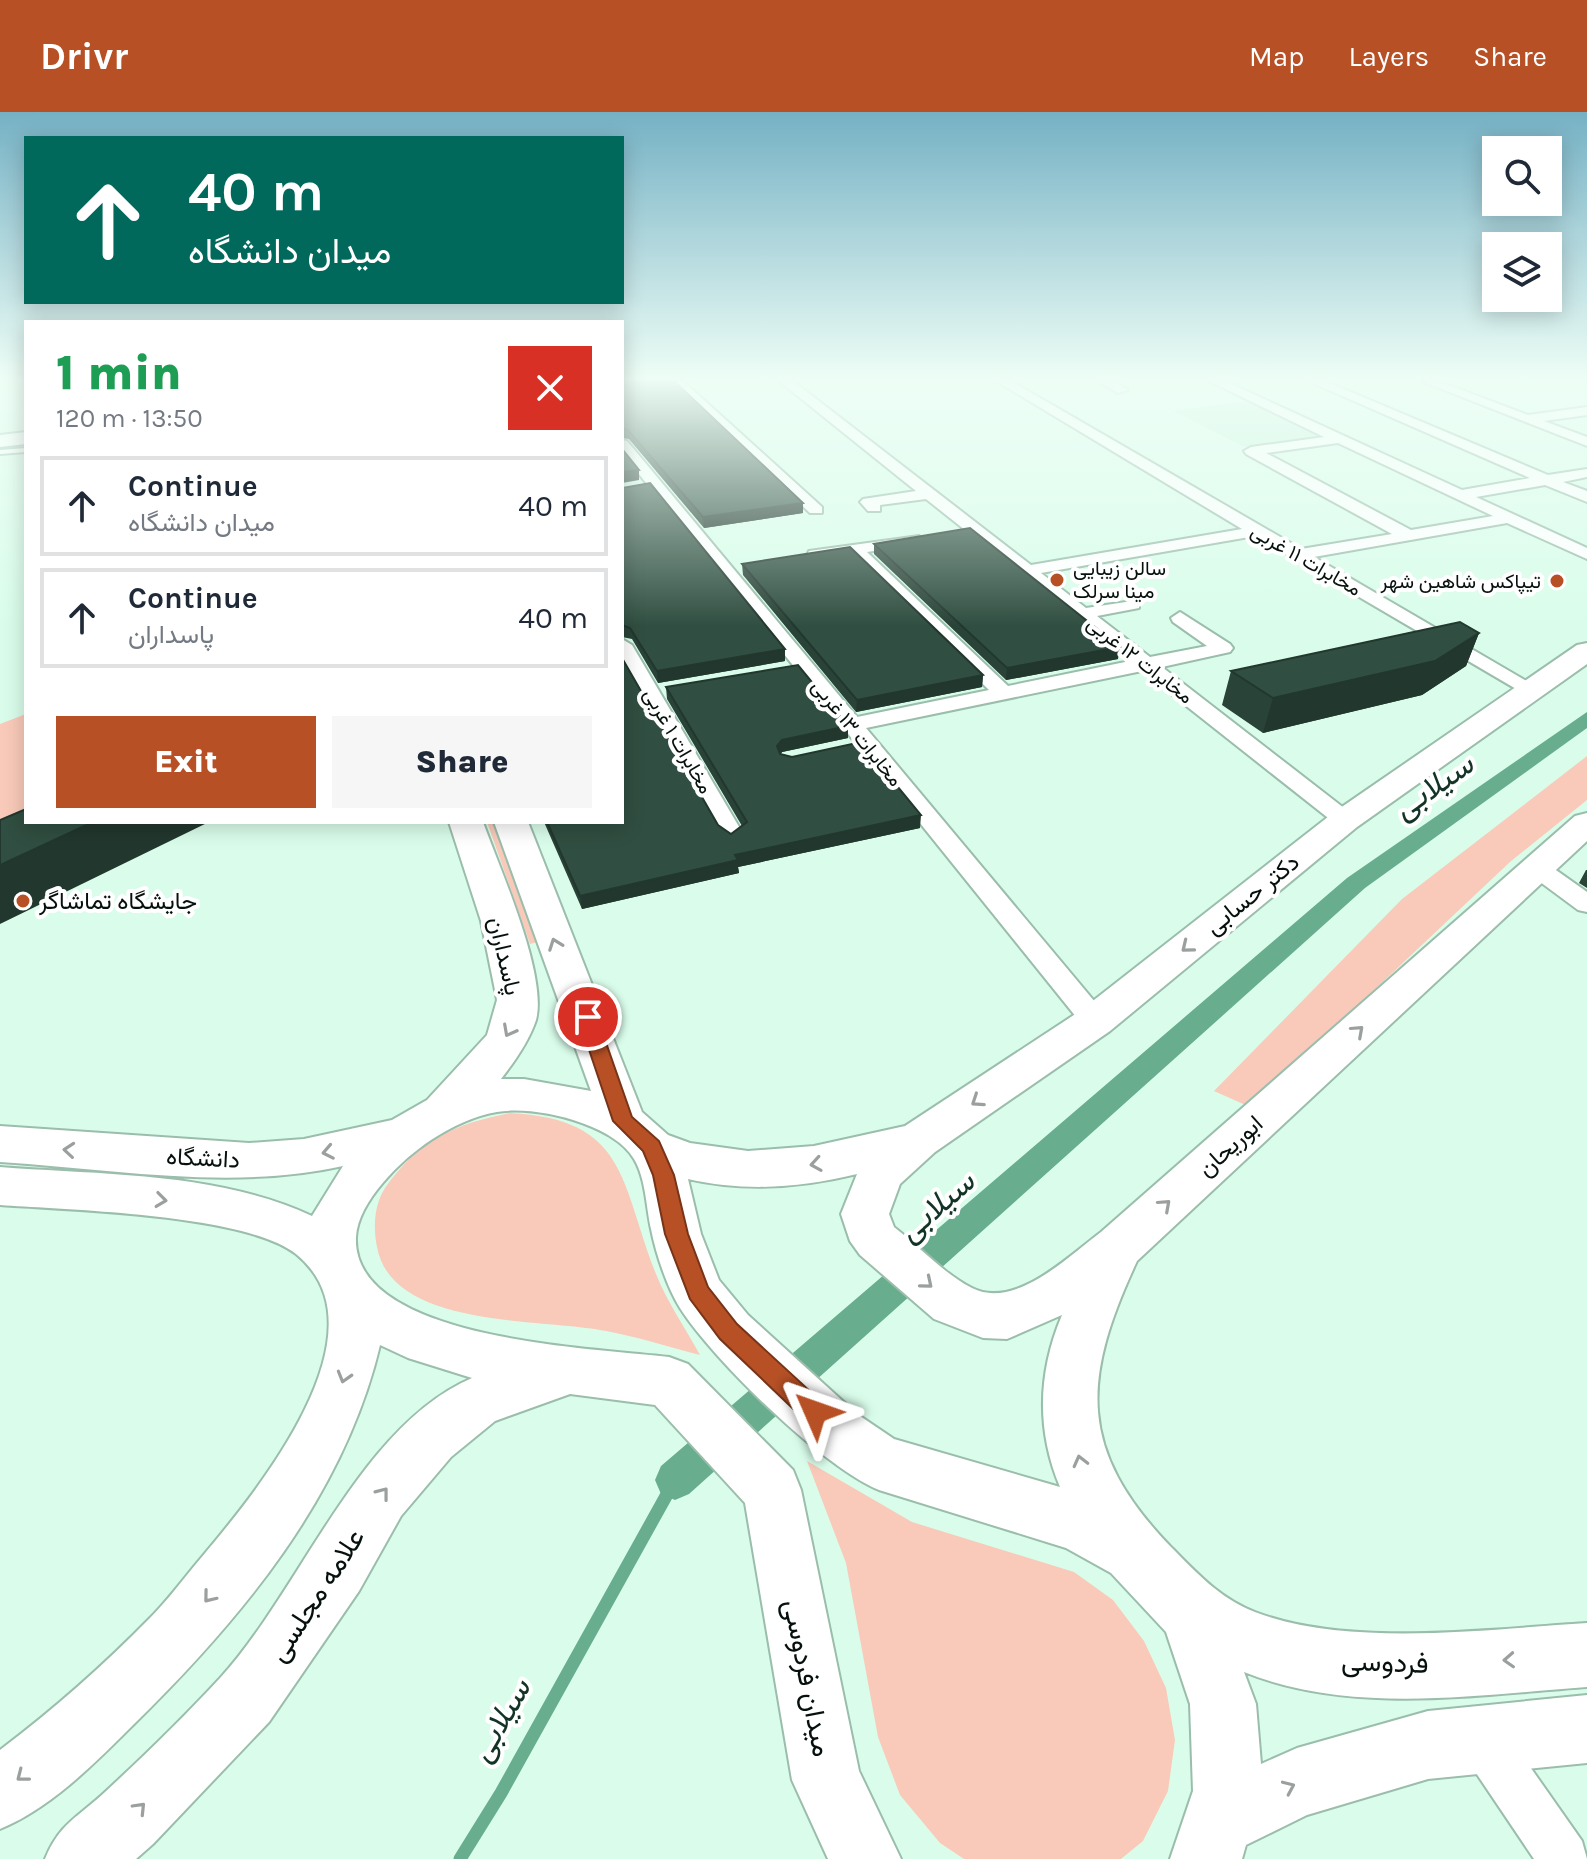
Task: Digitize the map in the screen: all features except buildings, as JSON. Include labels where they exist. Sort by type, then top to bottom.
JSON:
[{"type":"main road","name":"دکتر حسابی","points":[[919,1140],[1095,1021],[1345,820],[1587,651]]},
{"type":"main road","name":"ابوریحان","points":[[1133,1551],[1098,1510],[1082,1470],[1067,1402],[1072,1360],[1081,1326],[1119,1247],[1587,823]]},
{"type":"main road","name":"پاسداران","points":[[342,1278],[332,1225],[353,1186],[368,1166],[422,1124],[493,1058],[517,1015],[508,953],[467,824]]},
{"type":"main road","name":"پاسداران","points":[[512,824],[566,975],[588,1017],[638,1134],[664,1175],[687,1264],[698,1292],[729,1331],[837,1433],[879,1462],[1074,1520],[1133,1551]]},
{"type":"main road","name":"دانشگاه","points":[[0,1144],[249,1161],[304,1157],[422,1124],[486,1098],[524,1095],[586,1106],[676,1159],[747,1170],[788,1169],[853,1158],[919,1140]]},
{"type":"main road","points":[[919,1140],[880,1174],[868,1197],[865,1214],[867,1227],[877,1241],[952,1303],[983,1315],[1007,1316],[1053,1295],[1119,1247]]},
{"type":"main road","name":"دانشگاه","points":[[0,1186],[153,1198],[261,1214],[311,1238],[342,1278],[408,1335],[450,1349],[505,1361],[669,1382],[772,1490]]},
{"type":"main road","points":[[0,1794],[75,1735],[175,1639],[262,1532],[304,1469],[334,1413],[353,1346],[342,1278]]},
{"type":"main road","name":"علامه مجلسی","points":[[81,1859],[128,1819],[246,1699],[337,1569],[380,1496],[431,1438],[475,1403],[515,1385],[573,1371]]},
{"type":"main road","name":"میدان فردوسی","points":[[772,1490],[815,1730],[827,1780],[865,1859]]},
{"type":"main road","points":[[1133,1551],[1191,1613],[1223,1704],[1228,1791],[1213,1840]]},
{"type":"main road","name":"فردوسی","points":[[1191,1613],[1255,1644],[1319,1659],[1377,1665],[1435,1665],[1587,1655]]},
{"type":"main road","points":[[1213,1840],[1297,1783],[1428,1745],[1587,1729]]},
{"type":"main road","points":[[827,1780],[834,1859]]},
{"type":"street","name":"مخابرات ۱۳ غربی","points":[[637,463],[724,569],[795,668],[850,725],[1095,1021]]},
{"type":"street","points":[[764,463],[816,510]]},
{"type":"street","name":"مخابرات ۱۲ غربی","points":[[889,463],[1345,820]]},
{"type":"street","name":"مخابرات ۱۱ غربی","points":[[1141,463],[1528,690]]},
{"type":"street","points":[[1272,463],[1409,536]]},
{"type":"street","points":[[1390,463],[1587,554]]},
{"type":"street","points":[[1505,463],[1587,497]]},
{"type":"street","points":[[1459,495],[1587,473]]},
{"type":"street","points":[[633,488],[655,485]]},
{"type":"street","points":[[874,508],[868,502],[929,494]]},
{"type":"street","points":[[1298,555],[1509,518]]},
{"type":"street","points":[[900,528],[929,537]]},
{"type":"street","points":[[796,558],[975,530]]},
{"type":"street","points":[[1026,571],[1257,531]]},
{"type":"street","points":[[854,549],[1003,693]]},
{"type":"street","points":[[724,569],[753,565]]},
{"type":"street","points":[[1081,614],[1133,604]]},
{"type":"street","points":[[850,725],[1223,648],[1180,618]]},
{"type":"street","name":"مخابرات ۱ غربی","points":[[624,648],[658,692],[733,837]]},
{"type":"street","points":[[836,750],[866,744]]},
{"type":"street","points":[[1537,868],[1587,904]]},
{"type":"street","points":[[1481,1739],[1564,1859]]},
{"type":"shaded area","points":[[24,715],[24,824],[0,856],[0,724]]},
{"type":"shaded area","points":[[1587,756],[1587,800],[1510,862],[1250,1107],[1214,1091],[1402,899]]},
{"type":"shaded area","points":[[488,824],[508,824],[549,939],[530,944]]},
{"type":"shaded area","points":[[510,1113],[549,1118],[578,1128],[599,1142],[614,1161],[660,1284],[700,1355],[606,1331],[473,1315],[439,1306],[410,1293],[388,1274],[377,1247],[375,1232],[375,1217],[385,1188],[411,1158],[439,1137],[472,1123]]},
{"type":"shaded area","points":[[807,1461],[912,1522],[1074,1572],[1113,1600],[1144,1641],[1166,1688],[1175,1740],[1168,1791],[1143,1841],[1121,1859],[964,1859],[940,1843],[900,1795],[878,1737],[846,1563]]},
{"type":"waterway","name":"سیلابی","points":[[675,1480],[1356,883],[1587,718]]},
{"type":"waterway","name":"سیلابی","points":[[460,1859],[501,1793],[675,1480]]},
{"type":"place","name":"سالن زیبایی مینا سرلک","points":[[1057,580]]},
{"type":"place","name":"تیپاکس شاهین شهر","points":[[1557,581]]},
{"type":"place","name":"جایشگاه تماشاگر","points":[[23,901]]},
{"type":"route","points":[[588,1017],[623,1121],[652,1147],[664,1175],[676,1234],[698,1292],[729,1331],[815,1412]]}]
